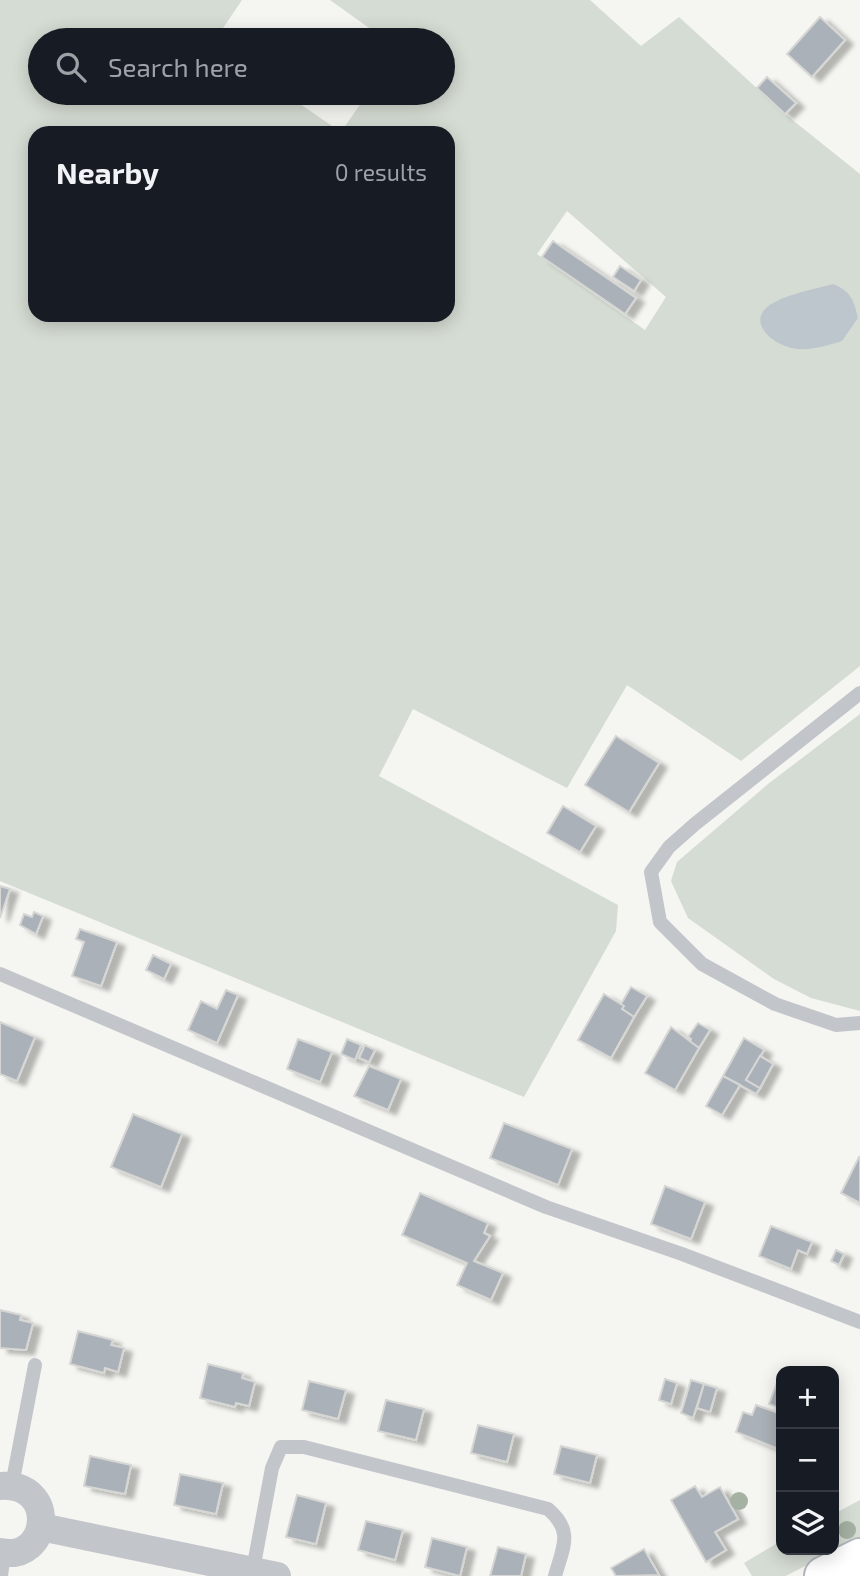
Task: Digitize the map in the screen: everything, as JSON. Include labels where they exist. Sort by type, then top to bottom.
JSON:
[{"type":"street","points":[[2,1560],[28,1547],[41,1527],[41,1512],[36,1499],[25,1489],[6,1485]]},
{"type":"street","points":[[41,1527],[261,1574]]},
{"type":"street","points":[[824,1576],[860,1558]]},
{"type":"lane","points":[[860,693],[695,824],[669,847],[651,872],[660,922],[702,964],[775,1004],[836,1025],[860,1023]]},
{"type":"lane","points":[[0,974],[546,1207],[682,1254],[860,1322]]},
{"type":"lane","points":[[6,1485],[35,1365]]},
{"type":"lane","points":[[261,1574],[272,1468],[282,1447],[304,1447],[548,1508],[562,1520],[565,1538],[555,1576]]},
{"type":"shaded area","points":[[0,0],[242,0],[223,28],[28,28],[28,105],[302,105],[332,126],[28,126],[28,322],[455,322],[455,126],[345,126],[360,105],[455,105],[455,28],[369,28],[330,0],[590,0],[641,46],[679,17],[785,114],[860,174],[860,666],[741,761],[627,685],[567,788],[413,709],[379,776],[618,905],[616,931],[524,1097],[0,881]],"holes":[[[567,211],[666,297],[645,330],[537,254]]]},
{"type":"shaded area","points":[[833,284],[851,297],[858,318],[842,341],[799,349],[779,344],[764,332],[761,316],[765,309],[775,302]]},
{"type":"shaded area","points":[[860,714],[860,1011],[811,998],[774,979],[688,918],[671,881],[677,862],[768,784]]},
{"type":"shaded area","points":[[860,1500],[860,1537],[839,1548],[839,1511]]},
{"type":"shaded area","points":[[776,1544],[776,1555],[826,1555],[786,1576],[752,1576],[744,1563]]},
{"type":"building","points":[[820,17],[845,40],[812,77],[787,54]]},
{"type":"building","points":[[767,77],[796,103],[785,114],[757,88]]},
{"type":"building","points":[[553,241],[636,298],[625,314],[542,257]]},
{"type":"building","points":[[620,266],[641,280],[634,291],[613,277]]},
{"type":"building","points":[[616,736],[659,763],[629,812],[585,785]]},
{"type":"building","points":[[563,806],[596,826],[580,852],[547,833]]},
{"type":"building","points":[[0,886],[10,889],[0,918]]},
{"type":"building","points":[[34,912],[43,916],[36,934],[20,925],[24,914],[32,917]]},
{"type":"building","points":[[80,929],[117,942],[101,986],[72,976],[84,942],[76,939]]},
{"type":"building","points":[[153,955],[171,964],[164,979],[146,970]]},
{"type":"building","points":[[631,987],[647,996],[634,1017],[622,1009],[621,1004]]},
{"type":"building","points":[[226,990],[238,995],[217,1043],[188,1030],[201,1001],[217,1009]]},
{"type":"building","points":[[604,994],[624,1006],[622,1009],[634,1017],[611,1058],[578,1040]]},
{"type":"building","points":[[0,1022],[35,1037],[17,1081],[0,1074]]},
{"type":"building","points":[[698,1023],[710,1030],[699,1048],[690,1042],[688,1037]]},
{"type":"building","points":[[671,1027],[699,1048],[675,1090],[645,1073]]},
{"type":"building","points":[[744,1038],[764,1050],[746,1080],[760,1088],[756,1094],[723,1076]]},
{"type":"building","points":[[298,1039],[332,1052],[320,1082],[287,1069]]},
{"type":"building","points":[[347,1039],[361,1045],[355,1060],[341,1054]]},
{"type":"building","points":[[365,1045],[375,1050],[369,1062],[359,1058]]},
{"type":"building","points":[[760,1056],[773,1064],[760,1088],[746,1080]]},
{"type":"building","points":[[369,1066],[401,1079],[388,1110],[354,1096]]},
{"type":"building","points":[[723,1076],[740,1085],[722,1115],[706,1106]]},
{"type":"building","points":[[133,1114],[182,1134],[161,1187],[111,1167]]},
{"type":"building","points":[[504,1123],[572,1149],[558,1185],[490,1158]]},
{"type":"building","points":[[860,1157],[860,1203],[841,1193]]},
{"type":"building","points":[[665,1186],[705,1202],[691,1239],[651,1224]]},
{"type":"building","points":[[420,1193],[488,1223],[484,1233],[490,1236],[474,1261],[503,1273],[491,1300],[457,1285],[467,1263],[402,1235]]},
{"type":"building","points":[[771,1226],[812,1242],[807,1254],[798,1250],[791,1269],[759,1256]]},
{"type":"building","points":[[836,1250],[844,1254],[839,1265],[831,1261]]},
{"type":"building","points":[[0,1310],[21,1315],[20,1320],[33,1323],[26,1350],[0,1348]]},
{"type":"building","points":[[78,1331],[113,1340],[111,1345],[124,1348],[118,1372],[105,1368],[104,1373],[70,1364]]},
{"type":"building","points":[[208,1364],[243,1373],[242,1378],[255,1382],[249,1406],[236,1403],[235,1407],[200,1398]]},
{"type":"building","points":[[665,1379],[677,1383],[671,1404],[659,1400]]},
{"type":"building","points":[[691,1380],[704,1384],[693,1418],[681,1413]]},
{"type":"building","points":[[309,1381],[346,1390],[338,1419],[302,1410]]},
{"type":"building","points":[[704,1384],[717,1388],[710,1412],[697,1408]]},
{"type":"building","points":[[776,1385],[776,1407],[769,1404]]},
{"type":"building","points":[[386,1400],[424,1409],[416,1440],[378,1431]]},
{"type":"building","points":[[756,1405],[776,1412],[776,1448],[736,1432],[743,1412],[752,1415]]},
{"type":"building","points":[[478,1425],[514,1434],[507,1462],[471,1453]]},
{"type":"building","points":[[561,1446],[597,1455],[590,1483],[554,1474]]},
{"type":"building","points":[[90,1456],[131,1465],[125,1494],[84,1486]]},
{"type":"building","points":[[180,1474],[223,1483],[216,1514],[174,1505]]},
{"type":"building","points":[[695,1486],[702,1497],[720,1487],[738,1519],[715,1532],[726,1550],[706,1562],[671,1500]]},
{"type":"building","points":[[297,1495],[326,1503],[316,1544],[286,1537]]},
{"type":"building","points":[[366,1521],[403,1530],[395,1560],[358,1550]]},
{"type":"building","points":[[432,1538],[467,1547],[460,1576],[425,1567]]},
{"type":"building","points":[[498,1547],[526,1554],[521,1576],[490,1576]]},
{"type":"building","points":[[644,1549],[659,1575],[616,1576],[611,1568]]}]
